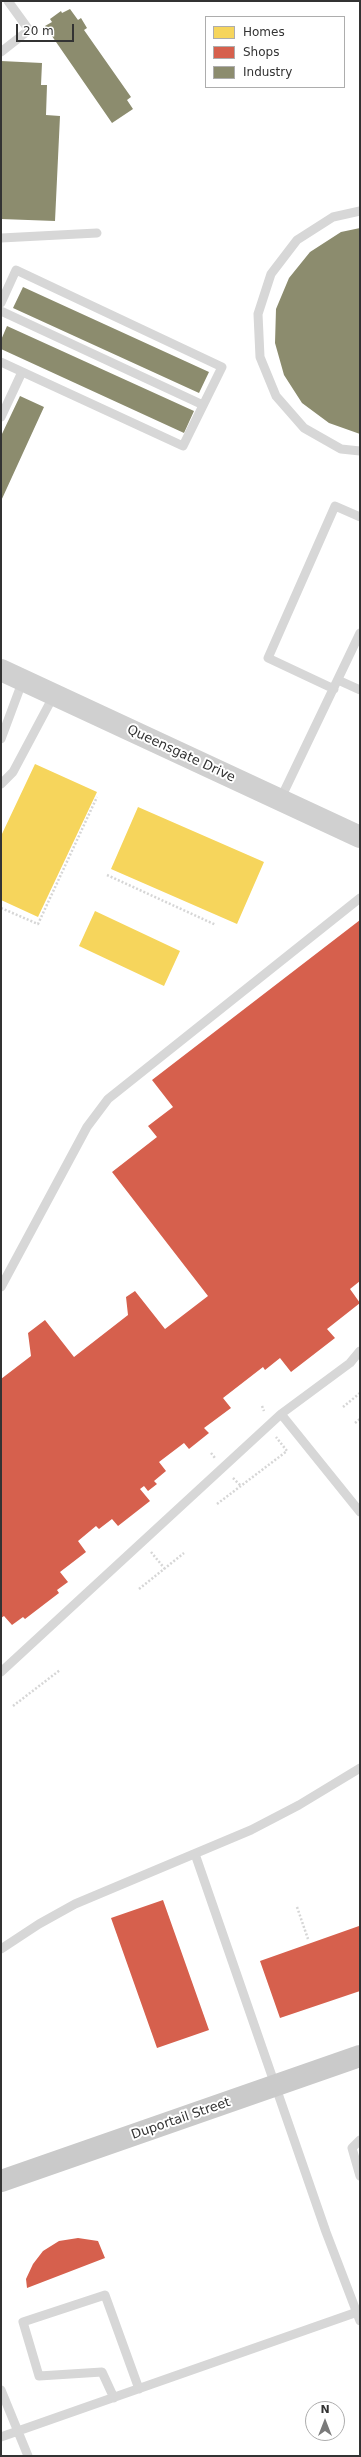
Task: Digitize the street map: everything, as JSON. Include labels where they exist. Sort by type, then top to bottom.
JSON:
[{"type":"main road","name":"Duportail Street","points":[[1,2181],[360,2056]]},
{"type":"street","name":"Queensgate Drive","points":[[1,670],[360,837]]},
{"type":"lane","points":[[1,52],[29,30],[8,1]]},
{"type":"lane","points":[[360,211],[333,217],[297,240],[271,274],[258,314],[260,357],[276,396],[304,428],[341,448],[360,451]]},
{"type":"lane","points":[[1,238],[97,233]]},
{"type":"lane","points":[[1,302],[16,270],[222,367],[182,446],[1,362]]},
{"type":"lane","points":[[1,312],[203,405]]},
{"type":"lane","points":[[1,417],[22,372]]},
{"type":"lane","points":[[334,689],[268,658],[335,506],[360,517]]},
{"type":"lane","points":[[280,800],[360,633]]},
{"type":"lane","points":[[1,739],[23,680]]},
{"type":"lane","points":[[338,680],[360,690]]},
{"type":"lane","points":[[1,784],[13,772],[54,694]]},
{"type":"lane","points":[[1,1287],[87,1127],[108,1099],[360,898]]},
{"type":"lane","points":[[1,1672],[281,1414],[350,1363],[360,1351]]},
{"type":"lane","points":[[281,1414],[360,1512]]},
{"type":"lane","points":[[1,1949],[39,1924],[90,1896],[251,1830],[299,1805],[360,1768]]},
{"type":"lane","points":[[1,2437],[359,2315],[326,2232],[195,1854]]},
{"type":"lane","points":[[360,2140],[352,2148],[360,2176]]},
{"type":"lane","points":[[114,2398],[102,2372],[39,2376],[23,2322],[105,2295],[139,2389]]},
{"type":"lane","points":[[1,2390],[28,2456]]},
{"type":"path","points":[[1,908],[38,924],[97,797]]},
{"type":"path","points":[[107,875],[216,925]]},
{"type":"path","points":[[343,1407],[360,1393]]},
{"type":"path","points":[[355,1423],[360,1419]]},
{"type":"path","points":[[218,1504],[287,1451]]},
{"type":"path","points":[[140,1589],[184,1553]]},
{"type":"path","points":[[13,1706],[60,1670]]},
{"type":"path","points":[[297,1907],[308,1939]]},
{"type":"building: Homes","points":[[35,764],[97,792],[38,917],[1,900],[1,836]]},
{"type":"building: Homes","points":[[138,807],[264,862],[237,924],[111,869]]},
{"type":"building: Homes","points":[[95,911],[180,951],[164,986],[79,946]]},
{"type":"building: Shops","points":[[360,920],[360,1281],[350,1289],[360,1303],[327,1329],[335,1338],[291,1372],[280,1358],[265,1370],[263,1367],[223,1398],[231,1408],[204,1428],[209,1433],[189,1449],[184,1443],[159,1462],[166,1471],[154,1481],[157,1484],[148,1491],[144,1486],[140,1489],[150,1501],[118,1526],[112,1519],[99,1529],[96,1526],[78,1541],[86,1552],[60,1572],[68,1582],[57,1590],[59,1593],[25,1619],[23,1617],[12,1625],[4,1616],[1,1618],[1,1379],[31,1356],[28,1333],[45,1320],[74,1357],[128,1315],[126,1297],[135,1291],[165,1329],[208,1296],[112,1172],[157,1137],[148,1126],[173,1107],[152,1080]]},
{"type":"building: Shops","points":[[163,1900],[209,2030],[157,2048],[111,1918]]},
{"type":"building: Shops","points":[[359,1926],[360,1991],[280,2018],[260,1961]]},
{"type":"building: Shops","points":[[78,2238],[98,2241],[105,2258],[27,2288],[26,2279],[33,2264],[43,2251],[59,2241]]},
{"type":"building: Industry","points":[[70,9],[78,20],[81,18],[87,28],[84,30],[131,97],[127,100],[133,109],[112,123],[45,26],[52,22],[50,19],[61,11],[62,13]]},
{"type":"building: Industry","points":[[1,61],[42,63],[41,85],[47,85],[46,115],[60,116],[55,221],[1,219]]},
{"type":"building: Industry","points":[[360,228],[360,434],[329,423],[302,403],[284,375],[275,343],[276,309],[289,278],[310,252],[341,232]]},
{"type":"building: Industry","points":[[23,287],[209,372],[199,393],[13,308]]},
{"type":"building: Industry","points":[[7,326],[194,411],[184,433],[1,349],[1,340]]},
{"type":"building: Industry","points":[[20,396],[44,407],[1,501],[1,436]]}]
